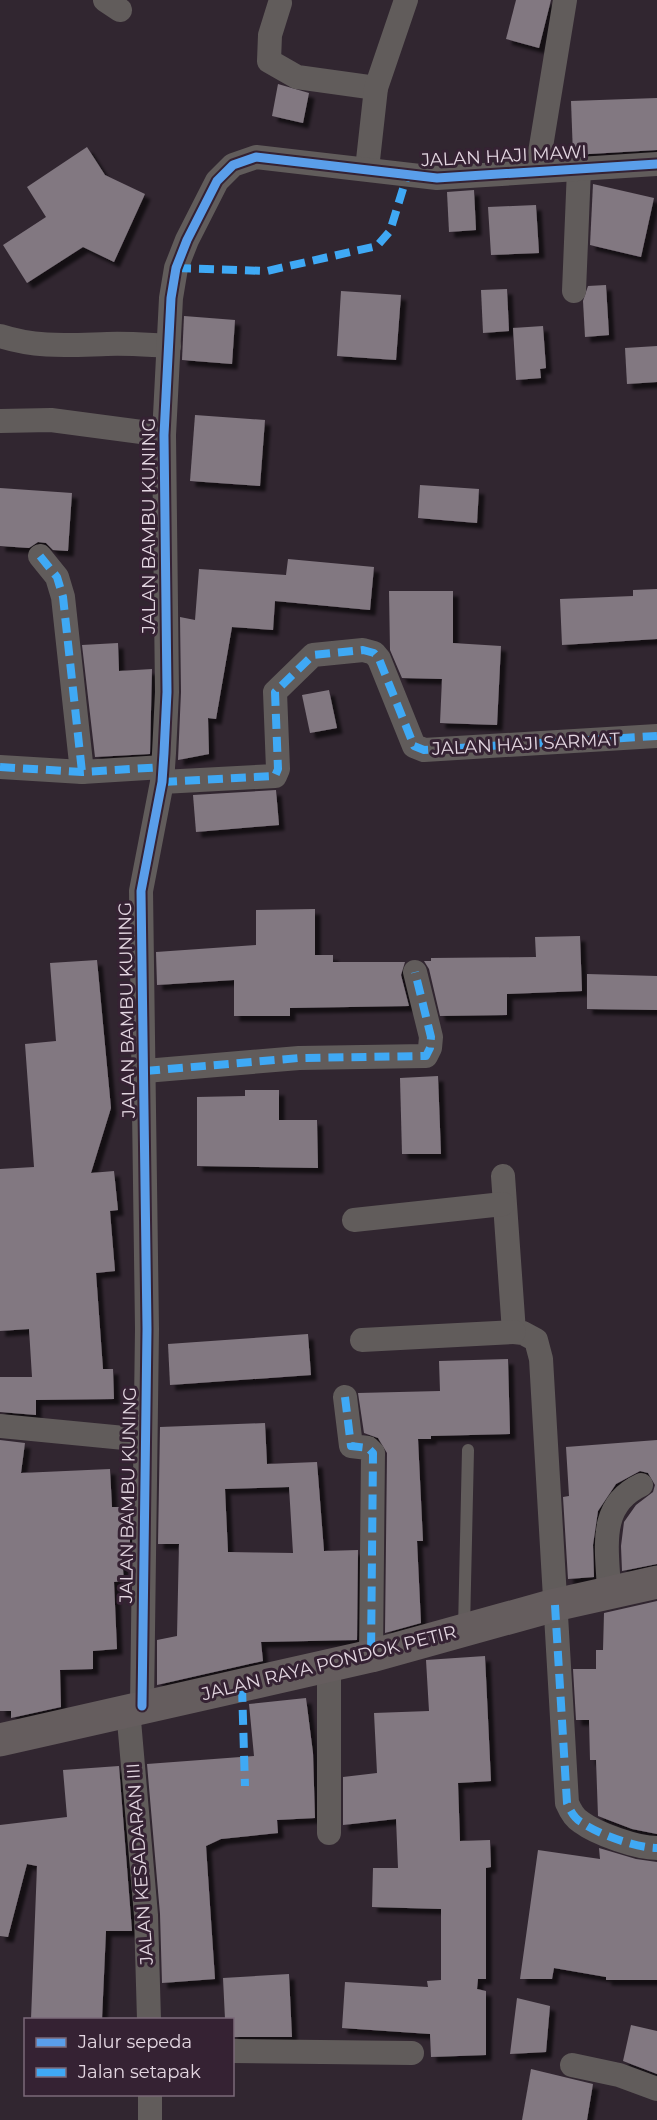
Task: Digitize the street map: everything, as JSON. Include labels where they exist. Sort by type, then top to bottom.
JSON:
[{"type":"main road","name":"JALAN RAYA PONDOK PETIR","points":[[0,1740],[371,1656],[555,1605],[657,1582]]},
{"type":"street","points":[[367,169],[376,88],[406,0]]},
{"type":"street","points":[[537,171],[565,0]]},
{"type":"street","points":[[280,3],[270,35],[269,61],[297,77],[376,88]]},
{"type":"street","name":"JALAN HAJI MAWI","points":[[217,181],[233,165],[256,157],[437,178],[657,164]]},
{"type":"street","points":[[574,291],[579,169]]},
{"type":"street","name":"JALAN BAMBU KUNING","points":[[135,1708],[147,1329],[141,891],[163,775],[167,692],[164,435],[176,268],[187,240],[217,181]]},
{"type":"street","points":[[0,336],[23,343],[46,346],[110,344],[169,346]]},
{"type":"street","points":[[0,421],[51,420],[164,435]]},
{"type":"street","points":[[40,556],[57,578],[63,597],[82,772]]},
{"type":"street","name":"JALAN HAJI SARMAT","points":[[163,775],[275,776],[278,769],[275,692],[310,656],[363,650],[374,653],[379,659],[414,746],[424,750],[657,736]]},
{"type":"street","points":[[0,767],[163,775]]},
{"type":"street","points":[[145,1071],[299,1058],[426,1056],[430,1048],[430,1037],[415,972]]},
{"type":"street","points":[[503,1176],[503,1204],[512,1279],[514,1332]]},
{"type":"street","points":[[354,1220],[503,1204]]},
{"type":"street","points":[[362,1340],[514,1332],[523,1332],[536,1340],[541,1359],[567,1803],[581,1822],[615,1838],[657,1848]]},
{"type":"street","points":[[345,1397],[351,1446],[368,1448],[373,1454],[371,1656]]},
{"type":"street","points":[[0,1426],[145,1440]]},
{"type":"street","points":[[609,1593],[607,1527],[615,1503],[626,1492],[641,1485]]},
{"type":"street","points":[[328,1833],[329,1666]]},
{"type":"street","name":"JALAN KESADARAN III","points":[[135,1708],[149,2018]]},
{"type":"street","points":[[234,2051],[412,2053]]},
{"type":"street","points":[[572,2065],[619,2075],[657,2089]]},
{"type":"street","points":[[150,2096],[150,2120]]},
{"type":"lane","points":[[464,1630],[468,1450]]},
{"type":"building","points":[[516,0],[551,0],[539,48],[506,39]]},
{"type":"building","points":[[278,84],[309,93],[303,123],[272,116]]},
{"type":"building","points":[[657,98],[657,150],[573,155],[571,101]]},
{"type":"building","points":[[87,147],[105,175],[145,194],[114,262],[83,247],[27,283],[3,245],[46,217],[27,187]]},
{"type":"building","points":[[593,184],[654,198],[641,257],[590,245]]},
{"type":"building","points":[[474,190],[476,230],[449,232],[447,192]]},
{"type":"building","points":[[536,205],[539,253],[491,255],[488,207]]},
{"type":"building","points":[[606,285],[609,335],[585,337],[583,301],[588,286]]},
{"type":"building","points":[[507,289],[509,331],[483,333],[481,290]]},
{"type":"building","points":[[341,291],[401,295],[396,360],[337,356]]},
{"type":"building","points":[[184,316],[235,320],[232,364],[182,360]]},
{"type":"building","points":[[543,326],[546,368],[540,369],[541,378],[516,380],[513,328]]},
{"type":"building","points":[[657,346],[657,382],[627,384],[625,348]]},
{"type":"building","points":[[195,415],[265,420],[260,486],[190,481]]},
{"type":"building","points":[[420,485],[479,489],[477,523],[418,518]]},
{"type":"building","points":[[0,488],[72,493],[68,551],[53,550],[46,543],[38,542],[29,548],[0,546]]},
{"type":"building","points":[[288,559],[374,567],[370,610],[275,601],[273,630],[232,627],[216,719],[208,718],[209,754],[178,760],[181,692],[180,617],[195,620],[199,569],[286,575]]},
{"type":"building","points":[[657,589],[657,639],[562,645],[560,599],[633,596],[633,590]]},
{"type":"building","points":[[389,591],[453,591],[453,643],[501,646],[497,725],[440,723],[442,679],[402,678],[390,650]]},
{"type":"building","points":[[118,643],[119,671],[152,669],[150,754],[95,757],[82,645]]},
{"type":"building","points":[[329,690],[337,728],[310,733],[302,695]]},
{"type":"building","points":[[276,790],[279,825],[196,832],[193,795]]},
{"type":"building","points":[[315,909],[315,955],[333,955],[333,962],[405,962],[401,975],[409,1006],[290,1008],[290,1016],[234,1016],[234,980],[157,985],[156,952],[256,945],[256,910]]},
{"type":"building","points":[[580,936],[582,991],[507,994],[507,1015],[440,1016],[429,969],[424,961],[431,961],[431,958],[536,957],[535,937]]},
{"type":"building","points":[[97,960],[111,1108],[91,1173],[114,1171],[118,1210],[110,1211],[115,1271],[96,1273],[103,1369],[113,1369],[114,1399],[36,1400],[36,1415],[0,1412],[0,1377],[32,1377],[29,1329],[0,1331],[0,1169],[34,1167],[25,1044],[56,1041],[50,963]]},
{"type":"building","points":[[587,974],[657,976],[657,1010],[587,1009]]},
{"type":"building","points":[[438,1076],[441,1154],[402,1154],[400,1078]]},
{"type":"building","points":[[245,1090],[279,1090],[279,1120],[317,1120],[318,1168],[197,1166],[197,1097],[245,1096]]},
{"type":"building","points":[[308,1334],[311,1375],[170,1385],[168,1344]]},
{"type":"building","points":[[508,1359],[510,1434],[431,1436],[431,1439],[418,1439],[423,1541],[417,1541],[421,1623],[385,1633],[387,1453],[378,1438],[364,1433],[358,1393],[440,1391],[439,1361]]},
{"type":"building","points":[[265,1423],[267,1464],[317,1462],[324,1551],[358,1550],[357,1640],[261,1642],[263,1661],[157,1685],[157,1640],[177,1636],[179,1544],[158,1544],[160,1427]],"holes":[[[289,1487],[293,1553],[228,1552],[225,1489]]]},
{"type":"building","points":[[0,1440],[25,1443],[21,1473],[110,1469],[112,1507],[130,1507],[130,1545],[121,1546],[124,1581],[114,1582],[117,1649],[93,1651],[93,1669],[60,1670],[61,1707],[11,1718],[11,1711],[0,1711]]},
{"type":"building","points":[[657,1440],[657,1564],[622,1571],[621,1546],[624,1522],[636,1505],[653,1492],[655,1485],[648,1473],[640,1471],[616,1484],[598,1511],[593,1545],[594,1577],[568,1579],[563,1497],[569,1496],[566,1447]]},
{"type":"building","points":[[657,1601],[657,1834],[632,1829],[598,1816],[596,1760],[590,1760],[589,1720],[576,1720],[573,1669],[596,1669],[596,1650],[603,1650],[604,1613]]},
{"type":"building","points":[[485,1656],[491,1781],[458,1783],[460,1841],[490,1840],[491,1867],[486,1868],[486,1979],[478,1979],[477,1989],[486,1991],[486,2055],[431,2057],[430,2034],[342,2028],[345,1982],[428,1987],[427,1981],[441,1980],[441,1909],[372,1907],[373,1868],[398,1868],[396,1819],[343,1825],[343,1777],[377,1773],[374,1713],[429,1711],[426,1660]]},
{"type":"building","points":[[306,1698],[313,1753],[315,1818],[277,1820],[278,1833],[221,1839],[206,1846],[215,1979],[162,1983],[160,1914],[147,1764],[254,1756],[249,1704]]},
{"type":"building","points":[[119,1766],[132,1931],[106,1931],[102,2018],[31,2018],[37,1866],[27,1864],[8,1937],[0,1936],[0,1825],[67,1817],[63,1770]]},
{"type":"building","points":[[599,1848],[636,1859],[657,1862],[657,1980],[606,1980],[606,1977],[554,1968],[552,1979],[520,1979],[538,1850],[600,1859]]},
{"type":"building","points":[[289,1974],[292,2037],[234,2037],[234,2018],[225,2018],[223,1978]]},
{"type":"building","points":[[517,1998],[550,2006],[546,2052],[510,2054]]},
{"type":"building","points":[[631,2025],[657,2031],[657,2074],[623,2061]]},
{"type":"building","points":[[531,2069],[593,2084],[587,2120],[522,2120]]},
{"type":"marked path","points":[[176,268],[267,271],[377,246],[390,231],[407,176]]},
{"type":"marked path","points":[[40,556],[57,577],[63,597],[82,772]]},
{"type":"marked path","points":[[162,782],[275,776],[278,769],[275,692],[313,655],[363,650],[374,653],[379,659],[414,746],[424,750],[657,736]]},
{"type":"marked path","points":[[0,767],[82,772],[163,767]]},
{"type":"marked path","points":[[145,1071],[299,1058],[426,1056],[430,1048],[431,1037],[415,972]]},
{"type":"marked path","points":[[345,1397],[351,1446],[368,1448],[373,1453],[371,1656]]},
{"type":"marked path","points":[[555,1605],[567,1803],[576,1818],[588,1827],[628,1843],[657,1848]]},
{"type":"marked path","points":[[242,1687],[245,1786]]},
{"type":"cycle path","points":[[142,1706],[147,1329],[141,891],[162,782],[164,753],[167,692],[164,435],[171,298],[176,268],[187,240],[217,181],[233,165],[256,157],[437,178],[657,164]]}]
